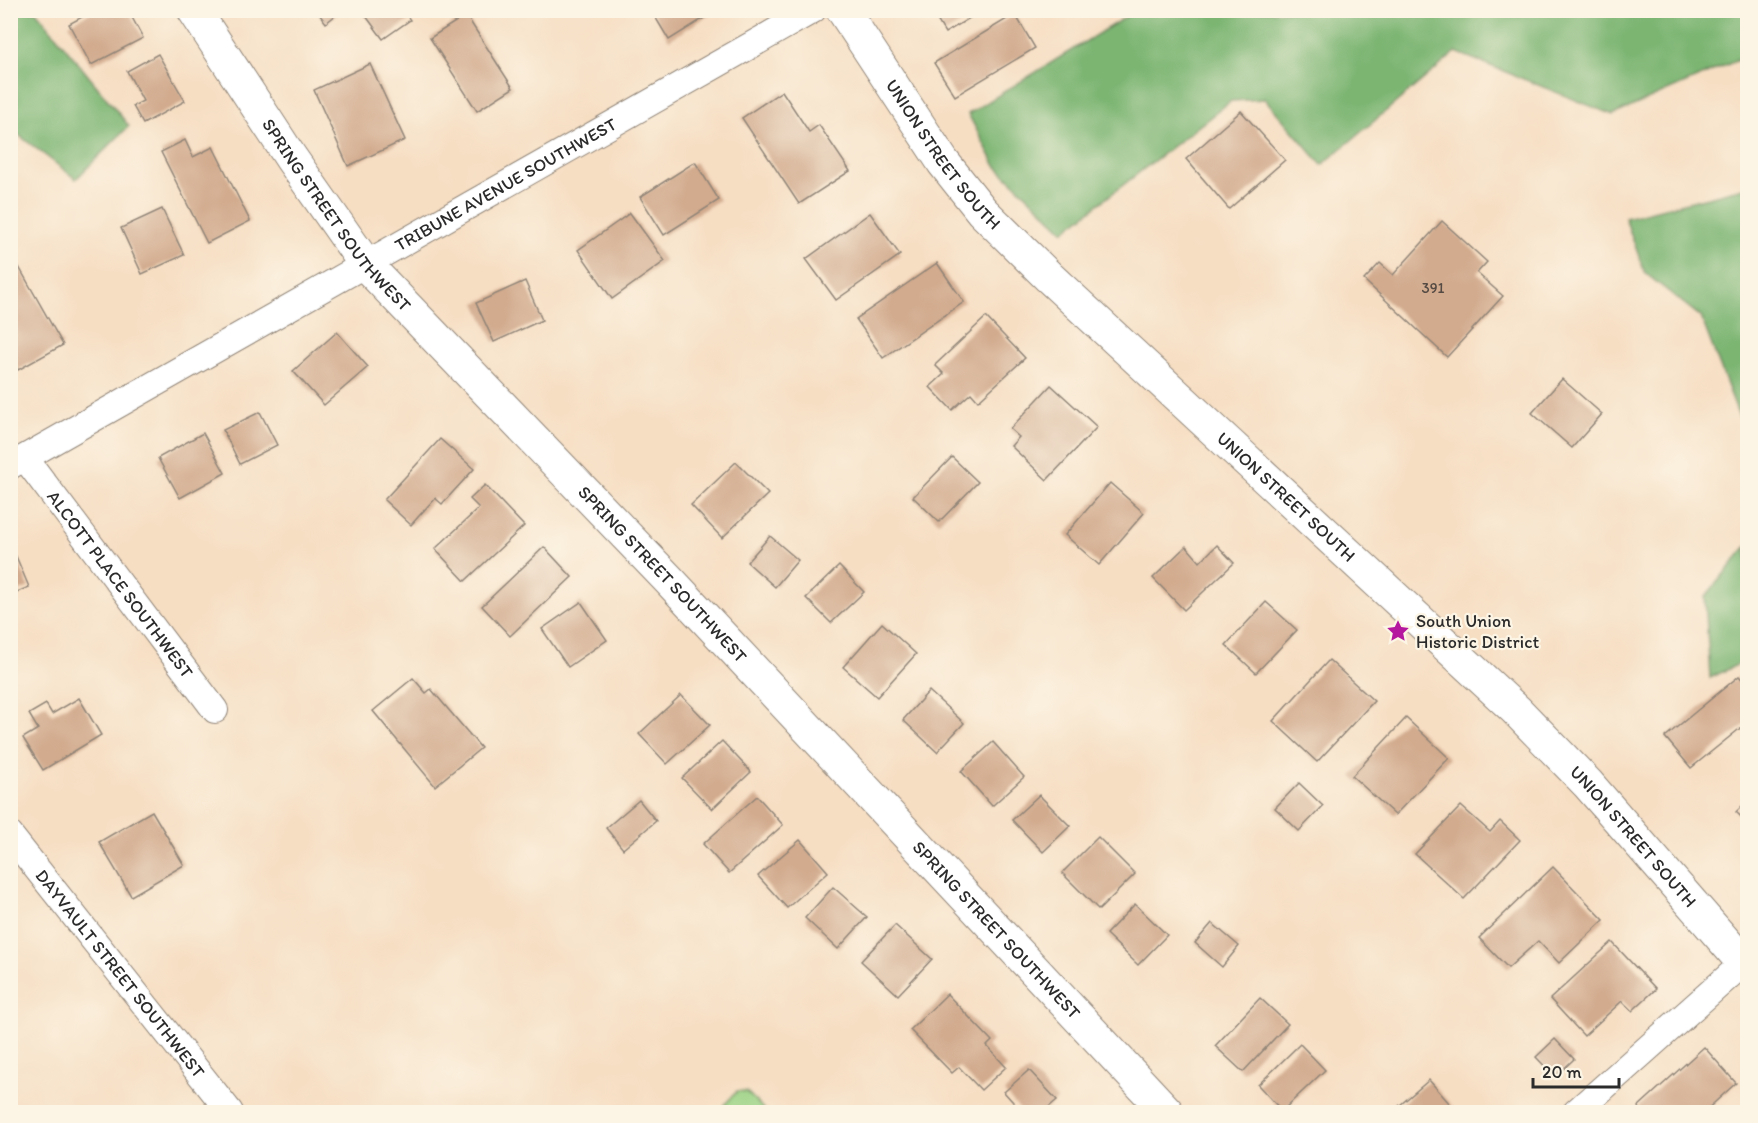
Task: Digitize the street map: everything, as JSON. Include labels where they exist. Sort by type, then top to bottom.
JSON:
[{"type":"street","name":"SPRING STREET SOUTHWEST","points":[[194,10],[291,158],[366,265],[669,580],[1167,1113]]},
{"type":"street","name":"TRIBUNE AVENUE SOUTHWEST","points":[[18,462],[813,10]]},
{"type":"street","name":"UNION STREET SOUTH","points":[[843,10],[943,162],[982,211],[1049,277],[1516,710],[1588,784],[1746,963]]},
{"type":"street","name":"ALCOTT PLACE SOUTHWEST","points":[[18,462],[214,710]]},
{"type":"street","name":"DAYVAULT STREET SOUTHWEST","points":[[10,835],[230,1113]]},
{"type":"street","points":[[1576,1113],[1746,963]]},
{"type":"green space","points":[[11,10],[36,11],[129,126],[76,179],[16,133],[11,136]]},
{"type":"green space","points":[[1135,11],[1747,11],[1747,56],[1613,115],[1456,52],[1322,165],[1265,99],[1231,101],[1064,231],[996,166],[968,114]]},
{"type":"green space","points":[[1748,187],[1747,437],[1701,317],[1645,273],[1625,218]]},
{"type":"green space","points":[[1747,546],[1747,660],[1710,678],[1705,597]]},
{"type":"green space","points":[[737,1091],[747,1092],[766,1112],[718,1112]]},
{"type":"building","points":[[95,10],[128,10],[143,38],[91,65],[69,24]]},
{"type":"building","points":[[316,10],[342,10],[326,23]]},
{"type":"building","points":[[365,10],[403,10],[410,20],[383,39],[363,12]]},
{"type":"building","points":[[651,10],[717,10],[669,40]]},
{"type":"building","points":[[931,10],[983,10],[945,33]]},
{"type":"building","points":[[1015,14],[1035,48],[955,96],[934,63]]},
{"type":"building","points":[[466,15],[513,88],[477,111],[430,38]]},
{"type":"building","points":[[158,54],[185,101],[143,124],[133,106],[143,101],[127,71]]},
{"type":"building","points":[[370,64],[405,140],[348,166],[314,90]]},
{"type":"building","points":[[782,91],[809,132],[819,125],[850,171],[799,204],[742,118]]},
{"type":"building","points":[[1241,111],[1285,160],[1229,209],[1186,159]]},
{"type":"building","points":[[185,140],[193,157],[213,147],[250,221],[207,243],[161,152]]},
{"type":"building","points":[[695,162],[719,200],[664,235],[640,197]]},
{"type":"building","points":[[162,209],[184,255],[142,274],[121,228]]},
{"type":"building","points":[[630,213],[665,261],[612,299],[578,250]]},
{"type":"building","points":[[870,213],[900,255],[836,300],[806,259]]},
{"type":"building","points":[[1442,221],[1487,262],[1477,273],[1503,296],[1447,357],[1364,280],[1380,263],[1393,275]]},
{"type":"building","points":[[10,251],[63,345],[18,370],[10,357]]},
{"type":"building","points":[[937,263],[964,302],[883,358],[856,319]]},
{"type":"building","points":[[525,281],[542,320],[494,342],[476,303]]},
{"type":"building","points":[[986,317],[1025,358],[978,401],[971,393],[952,410],[930,387],[944,374],[935,365]]},
{"type":"building","points":[[337,332],[368,367],[324,405],[293,371]]},
{"type":"building","points":[[1562,379],[1602,414],[1572,448],[1532,413]]},
{"type":"building","points":[[1051,385],[1097,427],[1047,480],[1011,446],[1019,437],[1010,429]]},
{"type":"building","points":[[260,412],[277,445],[240,464],[223,430]]},
{"type":"building","points":[[203,433],[225,473],[180,498],[158,458]]},
{"type":"building","points":[[440,439],[474,469],[442,504],[435,498],[411,525],[384,500]]},
{"type":"building","points":[[952,457],[978,482],[939,522],[913,497]]},
{"type":"building","points":[[736,462],[768,494],[722,538],[691,505]]},
{"type":"building","points":[[1110,483],[1144,513],[1099,565],[1065,535]]},
{"type":"building","points":[[485,485],[524,526],[465,581],[435,549],[479,508],[470,499]]},
{"type":"building","points":[[770,536],[798,560],[775,587],[747,562]]},
{"type":"building","points":[[1217,545],[1234,563],[1184,610],[1153,578],[1186,546],[1200,562]]},
{"type":"building","points":[[544,547],[572,577],[510,636],[482,606]]},
{"type":"building","points":[[13,549],[29,587],[10,595],[10,550]]},
{"type":"building","points":[[839,566],[864,592],[831,623],[806,598]]},
{"type":"building","points":[[581,602],[607,640],[568,667],[542,629]]},
{"type":"building","points":[[1266,602],[1297,630],[1256,673],[1226,645]]},
{"type":"building","points":[[882,623],[916,654],[877,697],[843,667]]},
{"type":"building","points":[[1329,660],[1374,701],[1317,762],[1273,721]]},
{"type":"building","points":[[1739,676],[1748,686],[1748,722],[1691,768],[1665,737]]},
{"type":"building","points":[[413,678],[426,693],[431,689],[481,748],[435,786],[373,711]]},
{"type":"building","points":[[929,691],[964,723],[937,752],[903,720]]},
{"type":"building","points":[[681,695],[710,725],[667,764],[639,734]]},
{"type":"building","points":[[79,698],[101,735],[43,770],[23,738],[38,729],[29,714],[46,704],[52,714]]},
{"type":"building","points":[[1406,718],[1449,758],[1395,815],[1352,776]]},
{"type":"building","points":[[722,741],[751,772],[712,809],[682,778]]},
{"type":"building","points":[[993,742],[1024,777],[992,806],[961,771]]},
{"type":"building","points":[[1299,783],[1323,806],[1299,831],[1275,808]]},
{"type":"building","points":[[1039,795],[1070,826],[1043,852],[1012,820]]},
{"type":"building","points":[[757,796],[783,825],[729,873],[703,844]]},
{"type":"building","points":[[639,800],[656,821],[623,849],[606,828]]},
{"type":"building","points":[[1748,800],[1748,823],[1736,812]]},
{"type":"building","points":[[1461,806],[1490,832],[1500,821],[1520,840],[1464,899],[1415,854]]},
{"type":"building","points":[[152,811],[184,865],[131,896],[99,842]]},
{"type":"building","points":[[1098,837],[1135,874],[1099,910],[1062,873]]},
{"type":"building","points":[[800,840],[828,872],[787,908],[758,876]]},
{"type":"building","points":[[1553,867],[1604,920],[1559,963],[1538,941],[1508,968],[1479,938]]},
{"type":"building","points":[[833,887],[867,917],[838,949],[805,918]]},
{"type":"building","points":[[1135,904],[1167,935],[1138,965],[1106,934]]},
{"type":"building","points":[[1212,923],[1239,946],[1222,967],[1195,943]]},
{"type":"building","points":[[895,925],[932,959],[898,995],[861,961]]},
{"type":"building","points":[[1612,942],[1656,989],[1632,1011],[1622,1001],[1584,1036],[1550,999]]},
{"type":"building","points":[[947,994],[992,1041],[987,1046],[1006,1067],[981,1090],[959,1067],[952,1073],[910,1030]]},
{"type":"building","points":[[1260,998],[1288,1024],[1243,1072],[1215,1046]]},
{"type":"building","points":[[1555,1039],[1574,1059],[1555,1077],[1536,1057]]},
{"type":"building","points":[[1300,1044],[1325,1070],[1282,1111],[1258,1085]]},
{"type":"building","points":[[1704,1047],[1736,1083],[1704,1112],[1643,1112],[1638,1107]]},
{"type":"building","points":[[1029,1070],[1057,1100],[1043,1112],[1022,1112],[1004,1092]]},
{"type":"building","points":[[1429,1080],[1457,1112],[1392,1112]]},
{"type":"place","name":"South Union Historic District","points":[[1398,631]]}]
